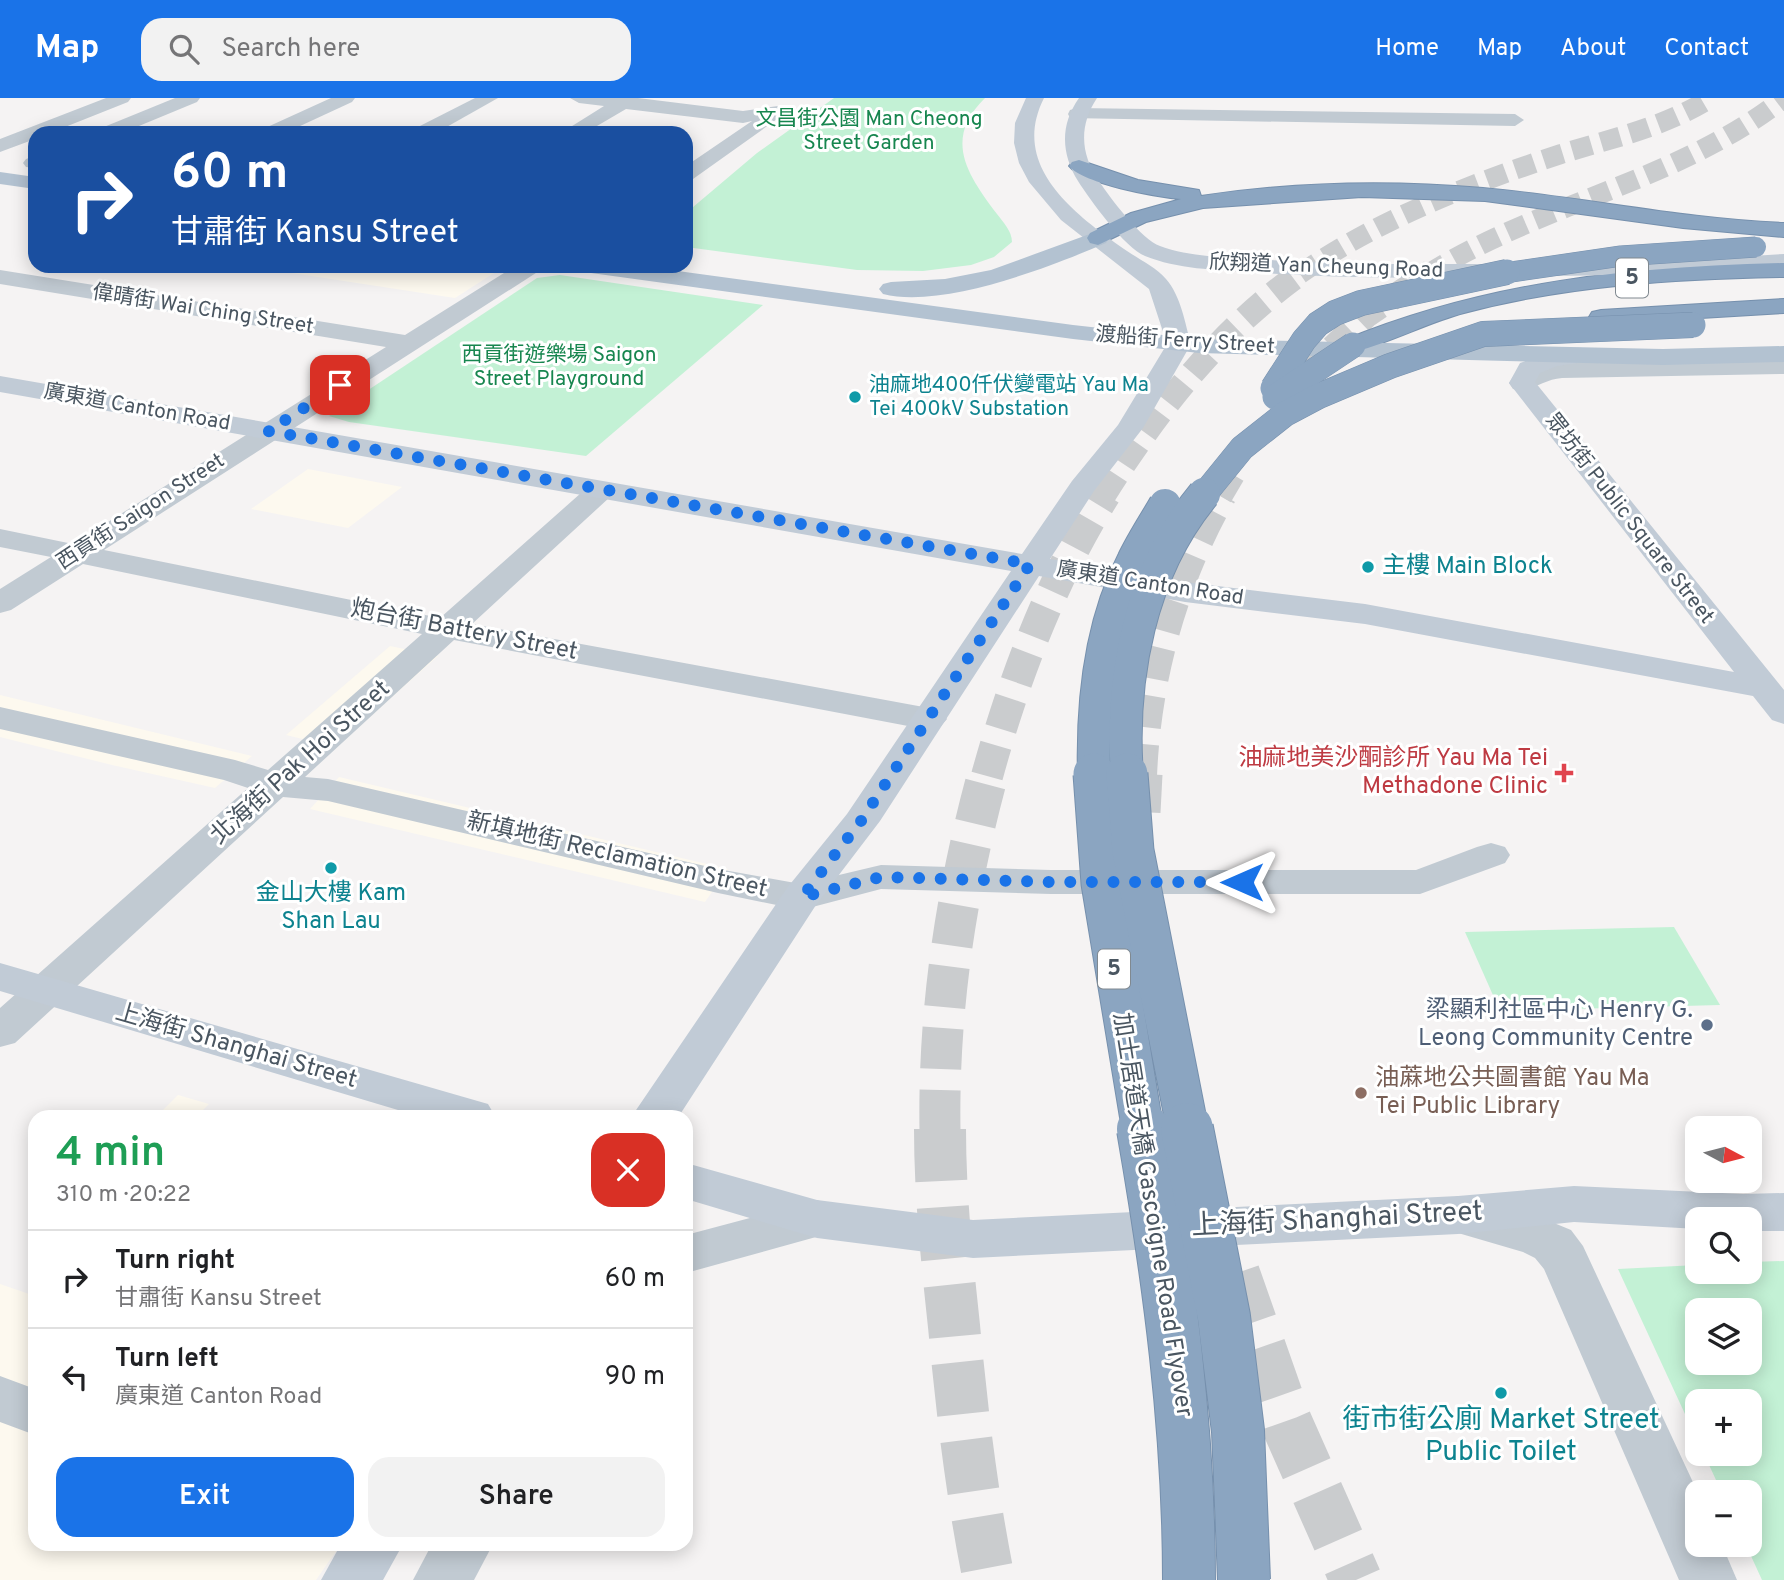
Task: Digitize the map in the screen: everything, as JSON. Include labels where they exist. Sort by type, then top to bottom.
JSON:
[{"type":"highway","points":[[1079,166],[1115,182],[1134,187],[1172,193],[1243,197]]},
{"type":"highway","points":[[1098,238],[1122,223],[1168,208],[1243,197],[1369,190],[1468,193],[1695,225],[1784,230]]},
{"type":"highway","points":[[1260,408],[1312,329],[1330,315],[1351,308],[1421,289],[1495,274],[1646,255],[1784,246]]},
{"type":"highway","name":"加士居道天橋 Gascoigne Road Flyover","points":[[1189,1580],[1185,1431],[1173,1315],[1109,939],[1097,850],[1093,744],[1096,689],[1105,640],[1117,597],[1135,554],[1163,508],[1194,467],[1218,442],[1322,363],[1388,328],[1443,311],[1532,292],[1616,280],[1784,270]]},
{"type":"highway","name":"加士居道天橋 Gascoigne Road Flyover","points":[[1244,1580],[1238,1432],[1224,1317],[1132,839],[1125,744],[1135,643],[1145,600],[1163,559],[1189,512],[1224,468],[1252,439],[1285,414],[1319,396],[1390,366],[1474,343],[1554,314],[1606,304],[1784,290]]},
{"type":"highway","points":[[1474,343],[1592,318],[1784,306]]},
{"type":"highway","points":[[1474,343],[1784,323]]},
{"type":"main road","points":[[659,1110],[802,897],[861,821],[1082,487],[1129,428],[1179,344],[1168,315],[1167,299],[1159,284],[1052,199],[1027,161],[1023,138],[1025,118],[1035,98]]},
{"type":"main road","points":[[1025,118],[1070,111]]},
{"type":"main road","name":"欣翔道 Yan Cheung Road","points":[[1070,111],[1079,166],[1122,223],[1151,251],[1201,262],[1407,272],[1687,267],[1784,261]]},
{"type":"main road","points":[[0,158],[28,166]]},
{"type":"main road","points":[[0,178],[28,170]]},
{"type":"main road","points":[[693,266],[851,288],[913,289],[991,278],[1051,260],[1098,238]]},
{"type":"main road","name":"渡船街 Ferry Street","points":[[642,273],[1179,344],[1474,343],[1587,355],[1713,357],[1784,354]]},
{"type":"main road","points":[[1522,383],[1529,368],[1553,359],[1587,355]]},
{"type":"main road","points":[[1617,355],[1680,368]]},
{"type":"main road","name":"眾坊街 Public Square Street","points":[[1522,383],[1773,700]]},
{"type":"main road","name":"廣東道 Canton Road","points":[[0,384],[1198,594],[1365,614],[1773,700]]},
{"type":"main road","name":"上海街 Shanghai Street","points":[[0,977],[452,1110]]},
{"type":"main road","name":"上海街 Shanghai Street","points":[[693,1183],[817,1219],[973,1240],[1458,1215],[1574,1204],[1743,1213],[1784,1212]]},
{"type":"main road","points":[[350,1580],[369,1551]]},
{"type":"street","points":[[51,126],[122,98]]},
{"type":"street","points":[[123,126],[191,98]]},
{"type":"street","points":[[285,126],[346,98]]},
{"type":"street","points":[[435,126],[489,98]]},
{"type":"street","points":[[579,98],[628,101],[748,123]]},
{"type":"street","points":[[693,169],[748,123],[778,112],[798,99]]},
{"type":"street","points":[[583,126],[628,101]]},
{"type":"street","points":[[1070,111],[1515,120]]},
{"type":"street","points":[[0,146],[28,135]]},
{"type":"street","name":"西貢街 Saigon Street","points":[[0,603],[520,273]]},
{"type":"street","name":"偉晴街 Wai Ching Street","points":[[0,277],[406,343]]},
{"type":"street","points":[[1522,383],[1547,371],[1784,366]]},
{"type":"street","name":"北海街 Pak Hoi Street","points":[[0,1032],[600,491]]},
{"type":"street","name":"炮台街 Battery Street","points":[[0,538],[448,629],[929,719]]},
{"type":"street","name":"新填地街 Reclamation Street","points":[[0,718],[234,771],[276,785],[328,790],[718,881],[802,897],[881,877],[1051,882],[1420,882],[1491,855]]},
{"type":"street","points":[[1458,1215],[1537,1237],[1553,1244],[1565,1260],[1708,1580]]},
{"type":"street","points":[[693,1252],[817,1219]]},
{"type":"street","points":[[0,1399],[28,1409]]},
{"type":"street","points":[[442,1580],[460,1551]]},
{"type":"shaded area","points":[[292,273],[494,273],[455,298]]},
{"type":"shaded area","points":[[308,469],[402,487],[348,528],[251,509]]},
{"type":"shaded area","points":[[390,646],[438,656],[336,747],[286,735]]},
{"type":"shaded area","points":[[0,695],[252,756],[215,788],[112,765],[0,737]]},
{"type":"shaded area","points":[[339,777],[728,869],[705,902],[310,809]]},
{"type":"shaded area","points":[[178,1095],[209,1104],[203,1110],[163,1110]]},
{"type":"shaded area","points":[[0,1284],[28,1294],[28,1551],[336,1551],[316,1580],[0,1580]]},
{"type":"green space","name":"文昌街公園 Man Cheong Street Garden","points":[[834,98],[985,98],[972,113],[965,128],[962,142],[964,156],[977,185],[1007,227],[1012,242],[994,257],[971,265],[923,271],[857,270],[693,248],[693,207],[757,153]]},
{"type":"green space","name":"西貢街遊樂場 Saigon Street Playground","points":[[560,275],[763,305],[586,456],[349,422],[329,416],[537,278]]},
{"type":"green space","points":[[1674,927],[1720,1005],[1500,1011],[1465,932]]},
{"type":"green space","points":[[1784,1261],[1784,1580],[1762,1580],[1751,1557],[1762,1557],[1762,1480],[1716,1480],[1710,1466],[1762,1466],[1762,1389],[1685,1389],[1685,1414],[1618,1269],[1685,1266],[1685,1284],[1762,1284],[1762,1262]]},
{"type":"tunnel","points":[[1300,274],[1361,236],[1426,205],[1561,154],[1657,124],[1711,98]]},
{"type":"tunnel","points":[[1428,274],[1471,249],[1517,228],[1700,151],[1784,98]]},
{"type":"tunnel","points":[[1103,496],[1145,433],[1192,374],[1243,320],[1302,272]]},
{"type":"tunnel","points":[[1305,374],[1367,315],[1428,274]]},
{"type":"tunnel","points":[[1220,496],[1237,467]]},
{"type":"tunnel","points":[[987,776],[1009,703],[1036,630],[1068,561],[1105,494]]},
{"type":"tunnel","points":[[1141,776],[1148,702],[1164,630],[1188,560],[1221,494]]},
{"type":"tunnel","points":[[940,1129],[942,1041],[951,951],[967,862],[988,774]]},
{"type":"tunnel","points":[[1140,812],[1142,774]]},
{"type":"tunnel","points":[[940,1129],[944,1228],[960,1390],[989,1580]]},
{"type":"tunnel","points":[[1234,1274],[1286,1422],[1356,1580]]},
{"type":"place","name":"油麻地400仟伏變電站 Yau Ma Tei 400kV Substation","points":[[855,397]]},
{"type":"place","name":"主樓 Main Block","points":[[1368,567]]},
{"type":"place","name":"油麻地美沙酮診所 Yau Ma Tei Methadone Clinic","points":[[1564,773]]},
{"type":"place","name":"金山大樓 Kam Shan Lau","points":[[331,868]]},
{"type":"place","name":"梁顯利社區中心 Henry G. Leong Community Centre","points":[[1707,1025]]},
{"type":"place","name":"油蔴地公共圖書館 Yau Ma Tei Public Library","points":[[1361,1093]]},
{"type":"place","name":"街市街公廁 Market Street Public Toilet","points":[[1501,1393]]},
{"type":"route","points":[[340,385],[268,431],[1030,564],[861,821],[802,897],[881,877],[1051,882],[1242,882]]}]
